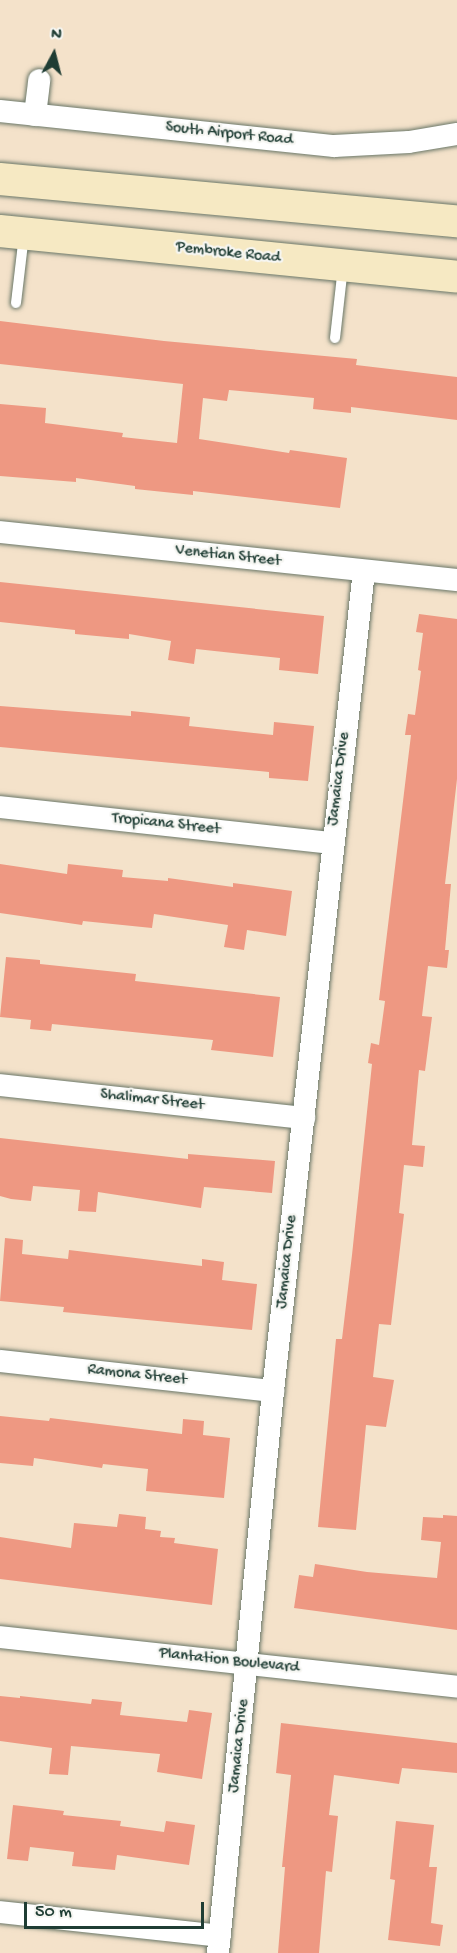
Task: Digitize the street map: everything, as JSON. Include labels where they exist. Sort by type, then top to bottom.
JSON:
[{"type":"main road","points":[[0,178],[457,221]]},
{"type":"main road","name":"Pembroke Road","points":[[12,232],[457,277]]},
{"type":"street","points":[[35,115],[39,80]]},
{"type":"street","name":"South Airport Road","points":[[0,111],[334,146],[409,142],[457,134]]},
{"type":"street","name":"Venetian Street","points":[[0,532],[457,580]]},
{"type":"street","name":"Jamaica Drive","points":[[219,1945],[249,1664],[273,1391],[364,572]]},
{"type":"street","name":"Tropicana Street","points":[[0,807],[333,843]]},
{"type":"street","name":"Shalimar Street","points":[[0,1085],[304,1118]]},
{"type":"street","name":"Ramona Street","points":[[0,1361],[273,1391]]},
{"type":"street","name":"Plantation Boulevard","points":[[0,1637],[457,1687]]},
{"type":"street","points":[[0,1912],[219,1945]]},
{"type":"lane","points":[[12,232],[16,303]]},
{"type":"lane","points":[[335,338],[343,266]]},
{"type":"building","points":[[0,321],[164,341],[357,359],[356,365],[457,377],[457,420],[351,407],[351,413],[313,409],[314,398],[229,390],[227,401],[203,398],[199,439],[289,453],[290,450],[347,458],[340,508],[193,491],[193,495],[135,489],[135,486],[76,478],[76,482],[0,476],[0,404],[46,408],[45,423],[123,433],[122,437],[177,443],[183,384],[0,364]]},
{"type":"building","points":[[0,582],[324,616],[318,674],[279,670],[280,658],[196,649],[194,664],[168,660],[171,641],[129,634],[129,639],[75,634],[75,630],[0,622]]},
{"type":"building","points":[[419,614],[457,619],[457,779],[445,884],[451,884],[445,950],[449,950],[447,968],[428,966],[422,1016],[432,1017],[425,1071],[419,1070],[412,1145],[425,1146],[423,1167],[404,1165],[399,1213],[404,1214],[391,1325],[379,1324],[373,1377],[394,1380],[386,1427],[366,1425],[356,1530],[318,1527],[336,1339],[342,1339],[352,1255],[372,1064],[368,1063],[371,1043],[379,1045],[385,1001],[379,1000],[411,735],[405,735],[408,714],[415,715],[421,671],[418,670],[423,633],[416,632]]},
{"type":"building","points":[[0,706],[131,716],[131,711],[190,717],[189,726],[273,735],[274,722],[314,726],[308,781],[269,778],[269,772],[0,747]]},
{"type":"building","points":[[0,864],[67,874],[68,864],[123,870],[122,877],[168,881],[168,878],[233,887],[233,883],[292,891],[286,936],[247,930],[244,950],[224,947],[228,925],[154,914],[152,928],[83,921],[82,925],[0,913]]},
{"type":"building","points":[[6,957],[40,960],[40,964],[136,974],[135,981],[280,997],[273,1057],[211,1050],[213,1040],[52,1024],[51,1031],[30,1029],[31,1020],[0,1017]]},
{"type":"building","points":[[0,1138],[188,1159],[188,1154],[275,1161],[272,1193],[204,1187],[201,1208],[98,1192],[96,1212],[78,1211],[80,1190],[33,1186],[31,1201],[11,1199],[0,1196]]},
{"type":"building","points":[[5,1238],[23,1240],[22,1254],[68,1259],[69,1250],[202,1266],[202,1259],[224,1262],[222,1280],[257,1284],[252,1330],[63,1312],[64,1307],[0,1301]]},
{"type":"building","points":[[0,1416],[49,1421],[50,1418],[182,1434],[183,1419],[204,1421],[203,1435],[230,1438],[224,1498],[146,1491],[148,1469],[103,1464],[102,1468],[34,1458],[33,1466],[0,1463]]},
{"type":"building","points":[[119,1514],[146,1517],[145,1529],[161,1531],[160,1537],[175,1538],[174,1543],[218,1549],[212,1605],[0,1579],[0,1537],[71,1548],[74,1523],[117,1527]]},
{"type":"building","points":[[443,1515],[457,1516],[457,1630],[294,1608],[299,1575],[313,1577],[315,1564],[367,1572],[437,1578],[441,1542],[421,1540],[423,1517],[443,1518]]},
{"type":"building","points":[[0,1696],[91,1704],[92,1699],[122,1702],[120,1715],[187,1722],[189,1710],[212,1713],[202,1779],[157,1772],[160,1754],[71,1746],[68,1775],[49,1774],[52,1748],[0,1741]]},
{"type":"building","points":[[281,1723],[457,1743],[457,1773],[402,1768],[399,1784],[334,1775],[329,1815],[338,1816],[332,1872],[326,1871],[319,1953],[278,1953],[285,1867],[282,1867],[291,1775],[276,1773]]},
{"type":"building","points":[[13,1805],[64,1811],[63,1815],[121,1821],[120,1826],[164,1832],[166,1821],[195,1825],[189,1865],[117,1855],[115,1870],[72,1866],[74,1852],[30,1847],[28,1861],[7,1859]]},
{"type":"building","points":[[396,1821],[434,1825],[429,1867],[437,1867],[431,1923],[443,1925],[440,1946],[388,1940],[395,1880],[390,1879]]}]
